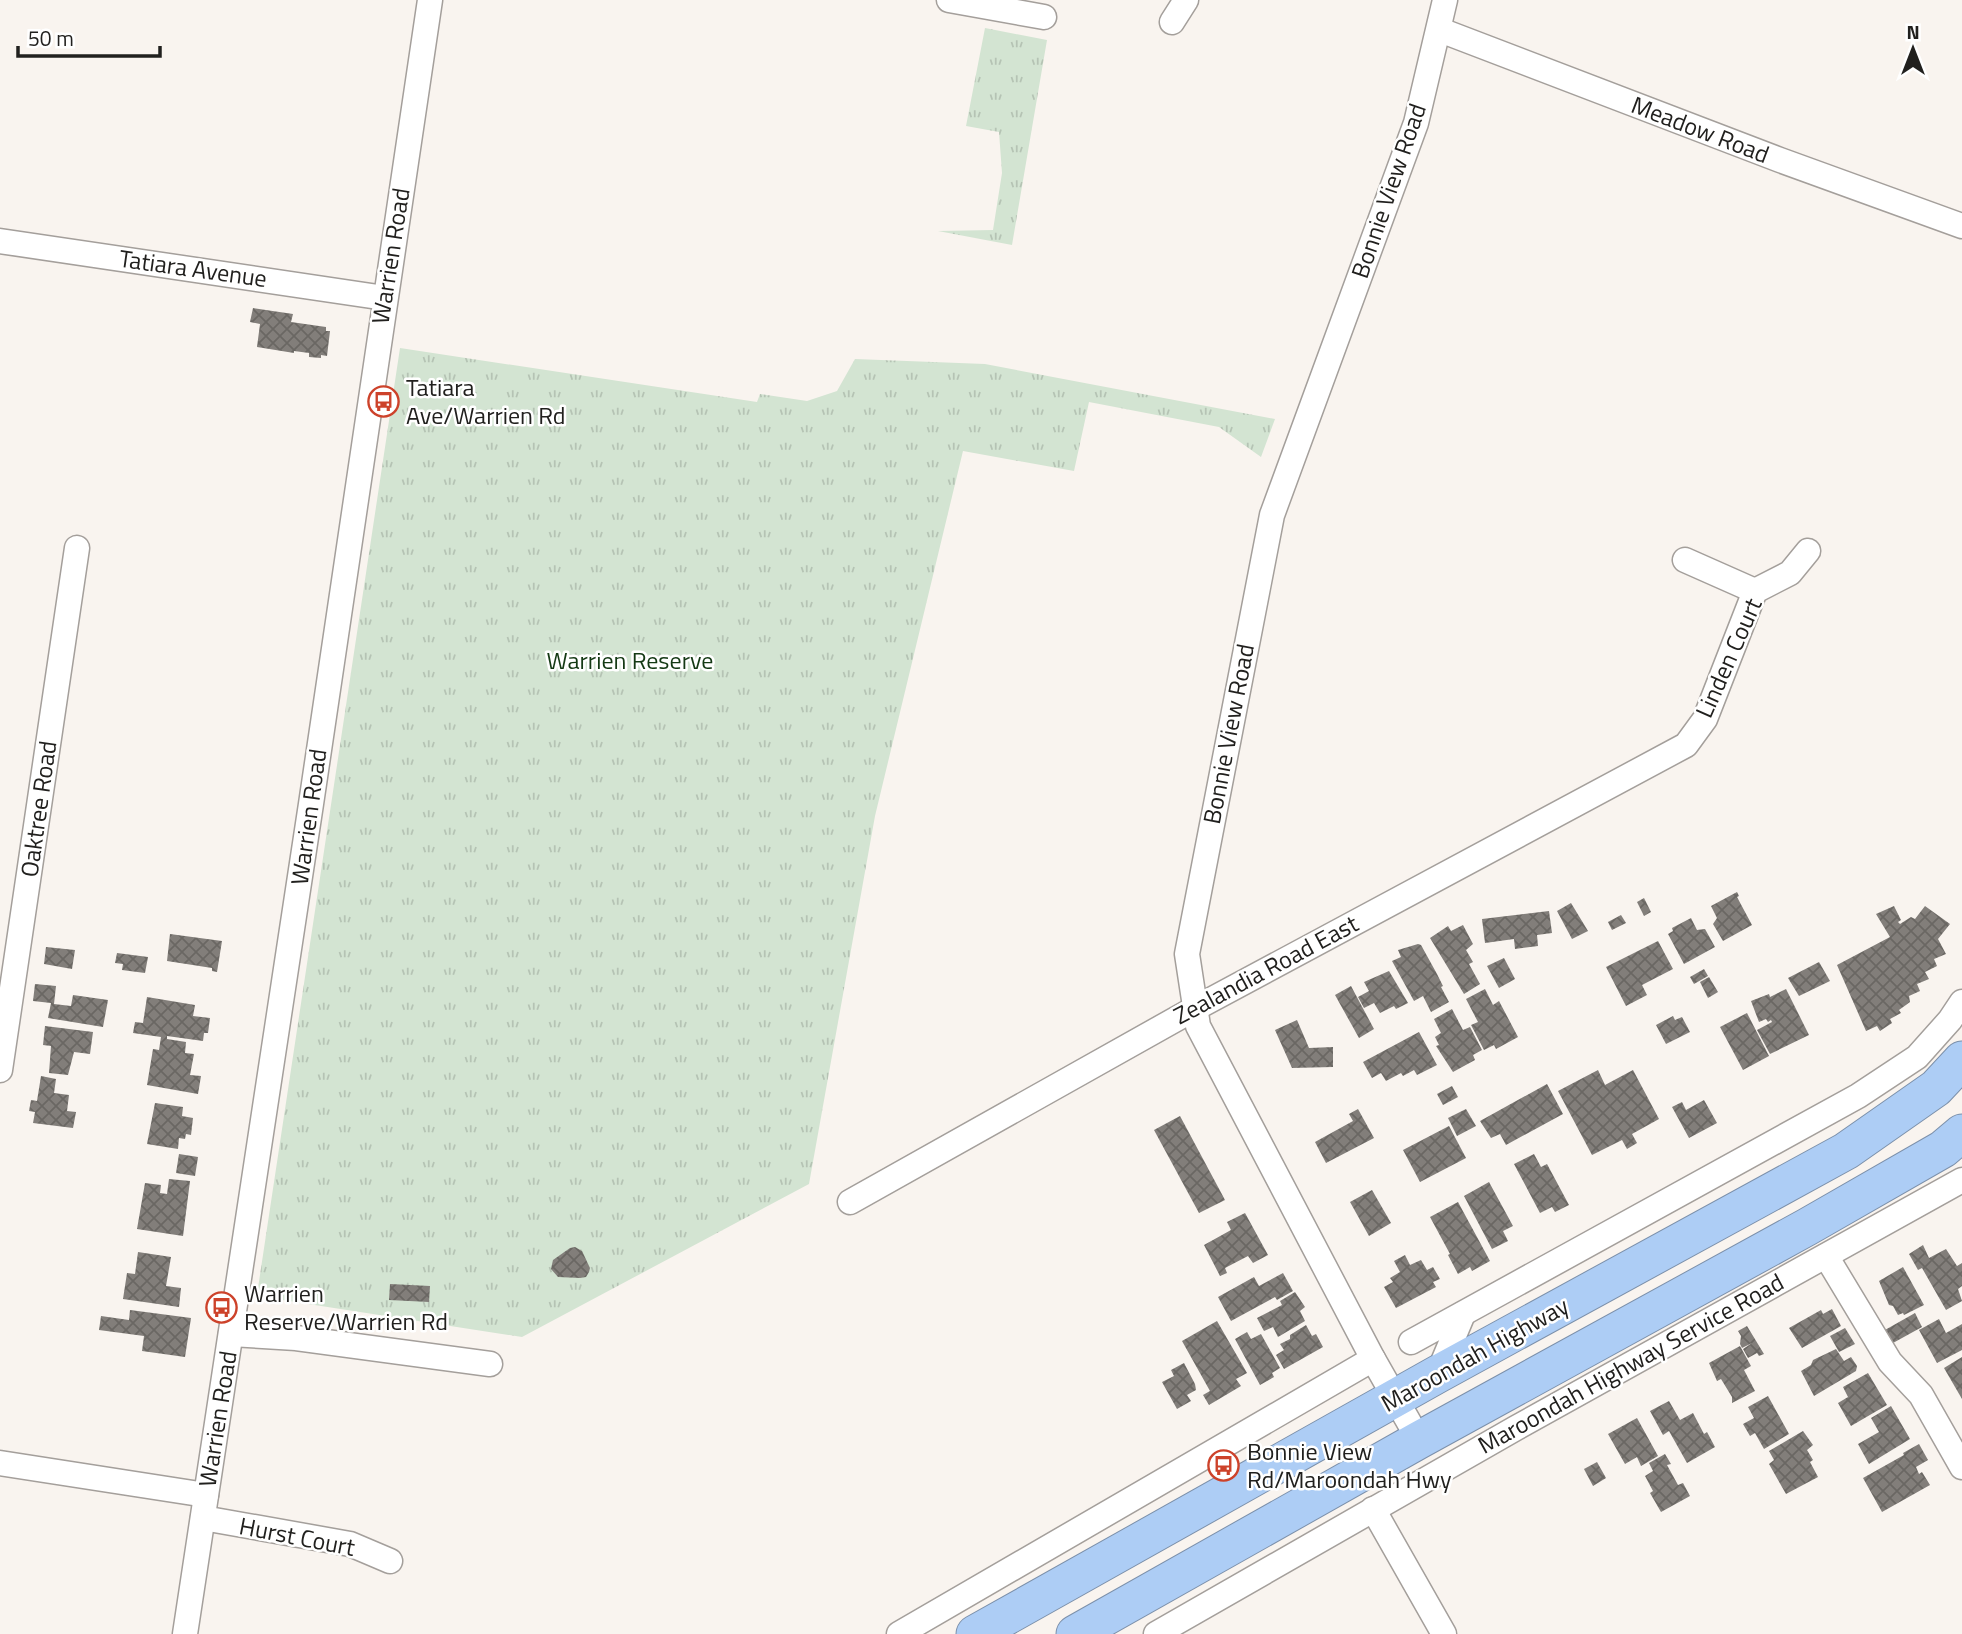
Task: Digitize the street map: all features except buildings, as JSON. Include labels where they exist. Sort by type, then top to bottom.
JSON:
[{"type":"highway","name":"Maroondah Highway","points":[[975,1634],[1438,1374],[1846,1151],[1936,1088],[1948,1050]]},
{"type":"highway","name":"Maroondah Highway","points":[[1075,1634],[1876,1187],[1943,1149],[1962,1133]]},
{"type":"street","name":"Warrien Road","points":[[185,1634],[430,0]]},
{"type":"street","points":[[949,0],[1044,17]]},
{"type":"street","points":[[1172,22],[1186,0]]},
{"type":"street","name":"Bonnie View Road","points":[[1419,1440],[1373,1359],[1198,1026],[1187,954],[1272,514],[1416,123],[1445,0]]},
{"type":"street","name":"Meadow Road","points":[[1440,30],[1780,160],[1962,226]]},
{"type":"street","name":"Tatiara Avenue","points":[[0,241],[385,298]]},
{"type":"street","name":"Oaktree Road","points":[[0,1070],[77,548]]},
{"type":"street","name":"Linden Court","points":[[1686,745],[1705,719],[1755,591],[1790,573],[1808,551]]},
{"type":"street","points":[[1685,560],[1755,591]]},
{"type":"street","name":"Zealandia Road East","points":[[850,1202],[1194,1009],[1686,745]]},
{"type":"street","points":[[1411,1342],[1858,1097],[1917,1057],[1948,1050],[1962,1002]]},
{"type":"street","points":[[1954,1185],[1876,1187],[1830,1254],[1890,1362],[1921,1395],[1962,1467]]},
{"type":"street","name":"Maroondah Highway Service Road","points":[[1156,1634],[1373,1509],[1954,1185]]},
{"type":"street","points":[[1438,1374],[1463,1314]]},
{"type":"street","points":[[231,1334],[296,1338],[490,1364]]},
{"type":"street","points":[[898,1634],[1373,1359]]},
{"type":"street","name":"Hurst Court","points":[[0,1463],[204,1507],[350,1544],[390,1561]]},
{"type":"street","points":[[1373,1509],[1444,1634]]},
{"type":"street","points":[[1010,1614],[1051,1547]]},
{"type":"green space","points":[[985,28],[1047,40],[1012,245],[938,231],[993,230],[1002,173],[999,132],[966,126]]},
{"type":"green space","name":"Warrien Reserve","points":[[400,348],[757,402],[760,394],[807,401],[837,391],[855,359],[985,364],[1275,419],[1261,457],[1219,427],[1089,402],[1074,471],[963,451],[875,816],[809,1184],[522,1337],[263,1297],[258,1288]]},
{"type":"place","name":"Tatiara Ave/Warrien Rd","points":[[383,402]]},
{"type":"place","name":"Warrien Reserve/Warrien Rd","points":[[221,1308]]},
{"type":"place","name":"Bonnie View Rd/Maroondah Hwy","points":[[1224,1466]]}]
